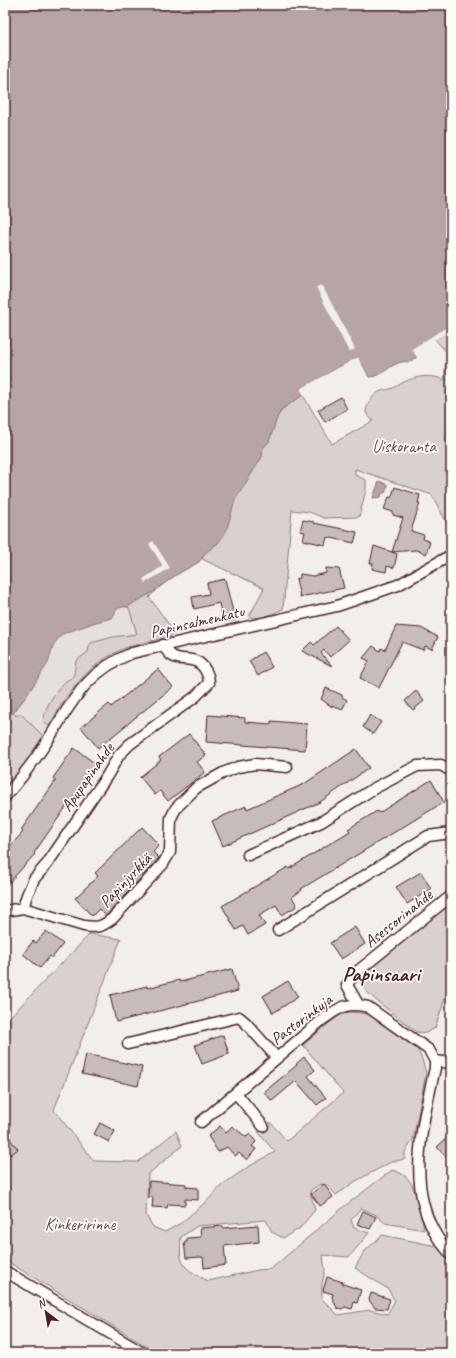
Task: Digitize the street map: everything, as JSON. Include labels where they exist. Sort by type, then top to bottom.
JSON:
[{"type":"street","name":"Papinsalmenkatu","points":[[5,797],[27,771],[77,693],[92,677],[108,664],[132,653],[163,645],[337,606],[356,600],[398,585],[451,554]]},
{"type":"street","name":"Apupapinahde","points":[[23,908],[34,879],[47,864],[107,776],[119,755],[130,744],[195,697],[209,683],[209,677],[203,667],[195,661],[179,659],[170,655],[163,645]]},
{"type":"street","name":"Papinjyrkkä","points":[[5,911],[23,908],[84,926],[103,926],[163,864],[170,852],[171,818],[176,808],[196,788],[223,772],[238,767],[255,764],[288,767]]},
{"type":"street","points":[[248,855],[322,822],[373,789],[417,766],[441,765],[451,771]]},
{"type":"street","points":[[278,930],[428,836],[451,833]]},
{"type":"street","name":"Asessorinahde","points":[[358,1004],[348,985],[353,975],[451,896]]},
{"type":"street","name":"Pastorinkuja","points":[[201,1122],[322,1020],[338,1008],[349,1004],[358,1004],[378,1012],[429,1050],[435,1060]]},
{"type":"street","points":[[128,1044],[239,1017],[277,1058]]},
{"type":"street","points":[[451,1063],[435,1060],[435,1068],[421,1140],[419,1162],[421,1190],[430,1222],[438,1238],[451,1255]]},
{"type":"street","points":[[236,1093],[263,1126]]},
{"type":"street","points":[[5,1271],[143,1353]]},
{"type":"shaded area","points":[[5,5],[451,5],[451,326],[415,349],[417,357],[409,362],[398,363],[379,374],[369,377],[358,357],[300,389],[303,395],[282,409],[277,418],[269,442],[263,448],[262,457],[235,500],[226,532],[218,543],[205,553],[199,562],[176,575],[153,592],[127,607],[118,608],[112,618],[62,634],[54,644],[48,663],[25,698],[13,713],[5,714]]},
{"type":"shaded area","points":[[379,481],[388,485],[385,493],[382,493],[381,497],[373,498]]},
{"type":"shaded area","points":[[123,606],[129,608],[129,612],[154,638],[105,649],[74,670],[48,726],[41,737],[13,713],[25,698],[48,663],[56,640],[65,632],[112,618],[116,610]]},
{"type":"green space","name":"Uiskoranta","points":[[451,326],[451,418],[445,440],[451,442],[451,531],[432,495],[355,469],[355,475],[366,480],[366,490],[359,517],[324,518],[309,512],[292,510],[283,609],[271,615],[258,618],[249,617],[264,588],[202,559],[205,553],[234,445],[303,395],[332,444],[373,421],[366,413],[366,410],[370,400],[378,392],[419,377],[429,376],[444,380],[447,353],[434,338]]},
{"type":"green space","points":[[157,590],[149,597],[175,633],[170,637],[125,648],[101,661],[80,680],[71,691],[63,702],[50,726],[45,724],[45,713],[50,701],[62,685],[72,677],[76,661],[88,652],[91,643],[113,637],[137,634],[129,608],[127,607],[127,601]]},
{"type":"green space","points":[[5,698],[17,708],[13,713],[17,716],[20,713],[42,735],[43,738],[32,755],[5,789]]},
{"type":"green space","points":[[451,901],[451,981],[435,1028],[426,1033],[417,1032],[378,1002],[367,992],[358,979]]},
{"type":"green space","name":"Kinkeririnne","points":[[90,934],[121,939],[54,1110],[94,1161],[138,1162],[176,1131],[182,1146],[148,1174],[146,1215],[153,1227],[165,1232],[181,1223],[207,1201],[222,1185],[248,1167],[275,1152],[258,1132],[270,1122],[287,1141],[343,1093],[303,1045],[339,1015],[350,1012],[368,1014],[417,1049],[426,1073],[413,1140],[405,1152],[405,1159],[391,1162],[356,1181],[336,1195],[327,1185],[320,1184],[310,1191],[315,1210],[300,1228],[283,1238],[272,1232],[266,1220],[197,1226],[181,1237],[180,1247],[184,1265],[193,1273],[208,1281],[258,1270],[271,1269],[346,1205],[392,1170],[405,1176],[412,1184],[424,1230],[385,1223],[376,1215],[361,1208],[351,1220],[354,1228],[369,1233],[349,1257],[323,1255],[325,1270],[322,1283],[322,1299],[338,1315],[370,1310],[387,1314],[395,1301],[388,1289],[355,1268],[364,1252],[382,1235],[437,1246],[451,1262],[451,1353],[155,1353],[146,1346],[5,1260],[5,1022]]},
{"type":"pier","points":[[322,285],[355,349],[349,352],[316,287]]},
{"type":"pier","points":[[445,328],[448,331],[418,350],[418,359],[412,349]]},
{"type":"pier","points":[[358,357],[367,374],[365,375],[357,360],[303,390],[304,392],[302,393],[300,389]]},
{"type":"pier","points":[[153,541],[170,568],[145,583],[143,579],[163,566],[149,544]]},
{"type":"building","points":[[341,397],[347,409],[325,422],[318,410]]},
{"type":"building","points":[[395,487],[420,495],[418,503],[420,503],[411,531],[424,535],[423,539],[430,542],[426,554],[416,550],[392,552],[403,518],[393,515],[393,512],[384,509],[389,497],[391,498]]},
{"type":"building","points":[[303,520],[357,532],[354,543],[327,537],[325,545],[303,540],[305,532],[300,531]]},
{"type":"building","points":[[374,546],[397,554],[394,568],[387,566],[386,572],[372,569],[373,563],[370,563]]},
{"type":"building","points":[[326,568],[339,569],[344,588],[300,597],[296,579],[300,578],[300,574],[313,576],[326,573]]},
{"type":"building","points":[[225,579],[235,620],[223,622],[219,603],[194,609],[192,597],[209,594],[207,583]]},
{"type":"building","points":[[336,626],[349,640],[330,657],[324,650],[321,653],[332,666],[302,651],[311,642],[314,645]]},
{"type":"building","points":[[396,626],[421,628],[438,637],[432,649],[425,646],[423,650],[402,642],[379,688],[360,678],[369,661],[363,658],[373,646],[380,651],[381,648],[385,650]]},
{"type":"building","points":[[263,652],[272,667],[258,676],[249,661]]},
{"type":"building","points":[[158,669],[173,687],[98,748],[81,727],[109,704],[111,707]]},
{"type":"building","points":[[326,688],[342,695],[342,697],[347,700],[342,710],[332,705],[332,707],[321,699]]},
{"type":"building","points":[[416,691],[424,701],[413,710],[405,701]]},
{"type":"building","points":[[208,715],[245,718],[245,722],[271,724],[271,721],[307,724],[305,750],[206,742]]},
{"type":"building","points":[[370,715],[381,722],[373,734],[363,727]]},
{"type":"building","points":[[189,734],[206,755],[197,762],[205,772],[168,801],[160,791],[155,795],[140,777],[161,760],[159,757]]},
{"type":"building","points":[[74,748],[96,764],[34,853],[35,854],[5,887],[5,852],[23,832],[21,830],[56,780],[53,778]]},
{"type":"building","points":[[356,749],[369,768],[320,802],[223,846],[212,821],[246,806],[247,809],[304,784]]},
{"type":"building","points":[[431,780],[444,802],[301,889],[302,890],[292,897],[297,906],[282,915],[276,905],[259,915],[265,925],[248,935],[243,926],[236,930],[222,906],[288,867],[289,869],[350,831],[348,829],[377,811],[379,813]]},
{"type":"building","points":[[142,827],[159,845],[153,852],[159,858],[106,916],[99,909],[92,916],[75,898],[98,876],[95,873]]},
{"type":"building","points":[[421,872],[431,889],[407,904],[396,887]]},
{"type":"building","points":[[355,927],[365,944],[341,959],[330,943]]},
{"type":"building","points":[[46,931],[63,944],[52,958],[50,956],[40,968],[23,954],[33,941],[36,943]]},
{"type":"building","points":[[232,969],[238,991],[116,1022],[110,995],[179,980],[180,982]]},
{"type":"building","points":[[288,981],[298,997],[273,1013],[263,996]]},
{"type":"building","points":[[223,1035],[229,1054],[202,1064],[195,1045]]},
{"type":"building","points":[[86,1054],[142,1067],[138,1086],[82,1074]]},
{"type":"building","points":[[304,1057],[315,1070],[308,1076],[326,1098],[317,1105],[296,1081],[272,1101],[264,1092],[297,1065],[296,1064]]},
{"type":"building","points":[[100,1123],[115,1131],[109,1142],[94,1134]]},
{"type":"building","points":[[220,1126],[226,1133],[232,1126],[246,1137],[250,1134],[256,1142],[252,1146],[256,1149],[247,1160],[239,1153],[235,1156],[227,1147],[218,1152],[208,1136]]},
{"type":"building","points":[[5,1133],[18,1149],[10,1155],[5,1149]]},
{"type":"building","points":[[451,1134],[451,1163],[437,1147]]},
{"type":"building","points":[[149,1181],[186,1184],[186,1187],[198,1188],[198,1200],[185,1199],[185,1205],[168,1204],[167,1208],[152,1207],[153,1197],[148,1197]]},
{"type":"building","points":[[324,1184],[333,1197],[320,1206],[311,1194]]},
{"type":"building","points":[[363,1211],[376,1217],[370,1229],[357,1224]]},
{"type":"building","points":[[258,1225],[259,1242],[224,1246],[226,1265],[204,1268],[203,1257],[186,1258],[184,1242],[187,1242],[187,1238],[201,1237],[200,1228]]},
{"type":"building","points":[[327,1277],[361,1290],[357,1303],[354,1302],[352,1309],[345,1307],[342,1309],[337,1308],[332,1297],[333,1294],[323,1291]]},
{"type":"building","points":[[371,1293],[390,1299],[387,1309],[375,1308],[369,1300]]},
{"type":"district","name":"Papinsaari","points":[[381,974]]}]
